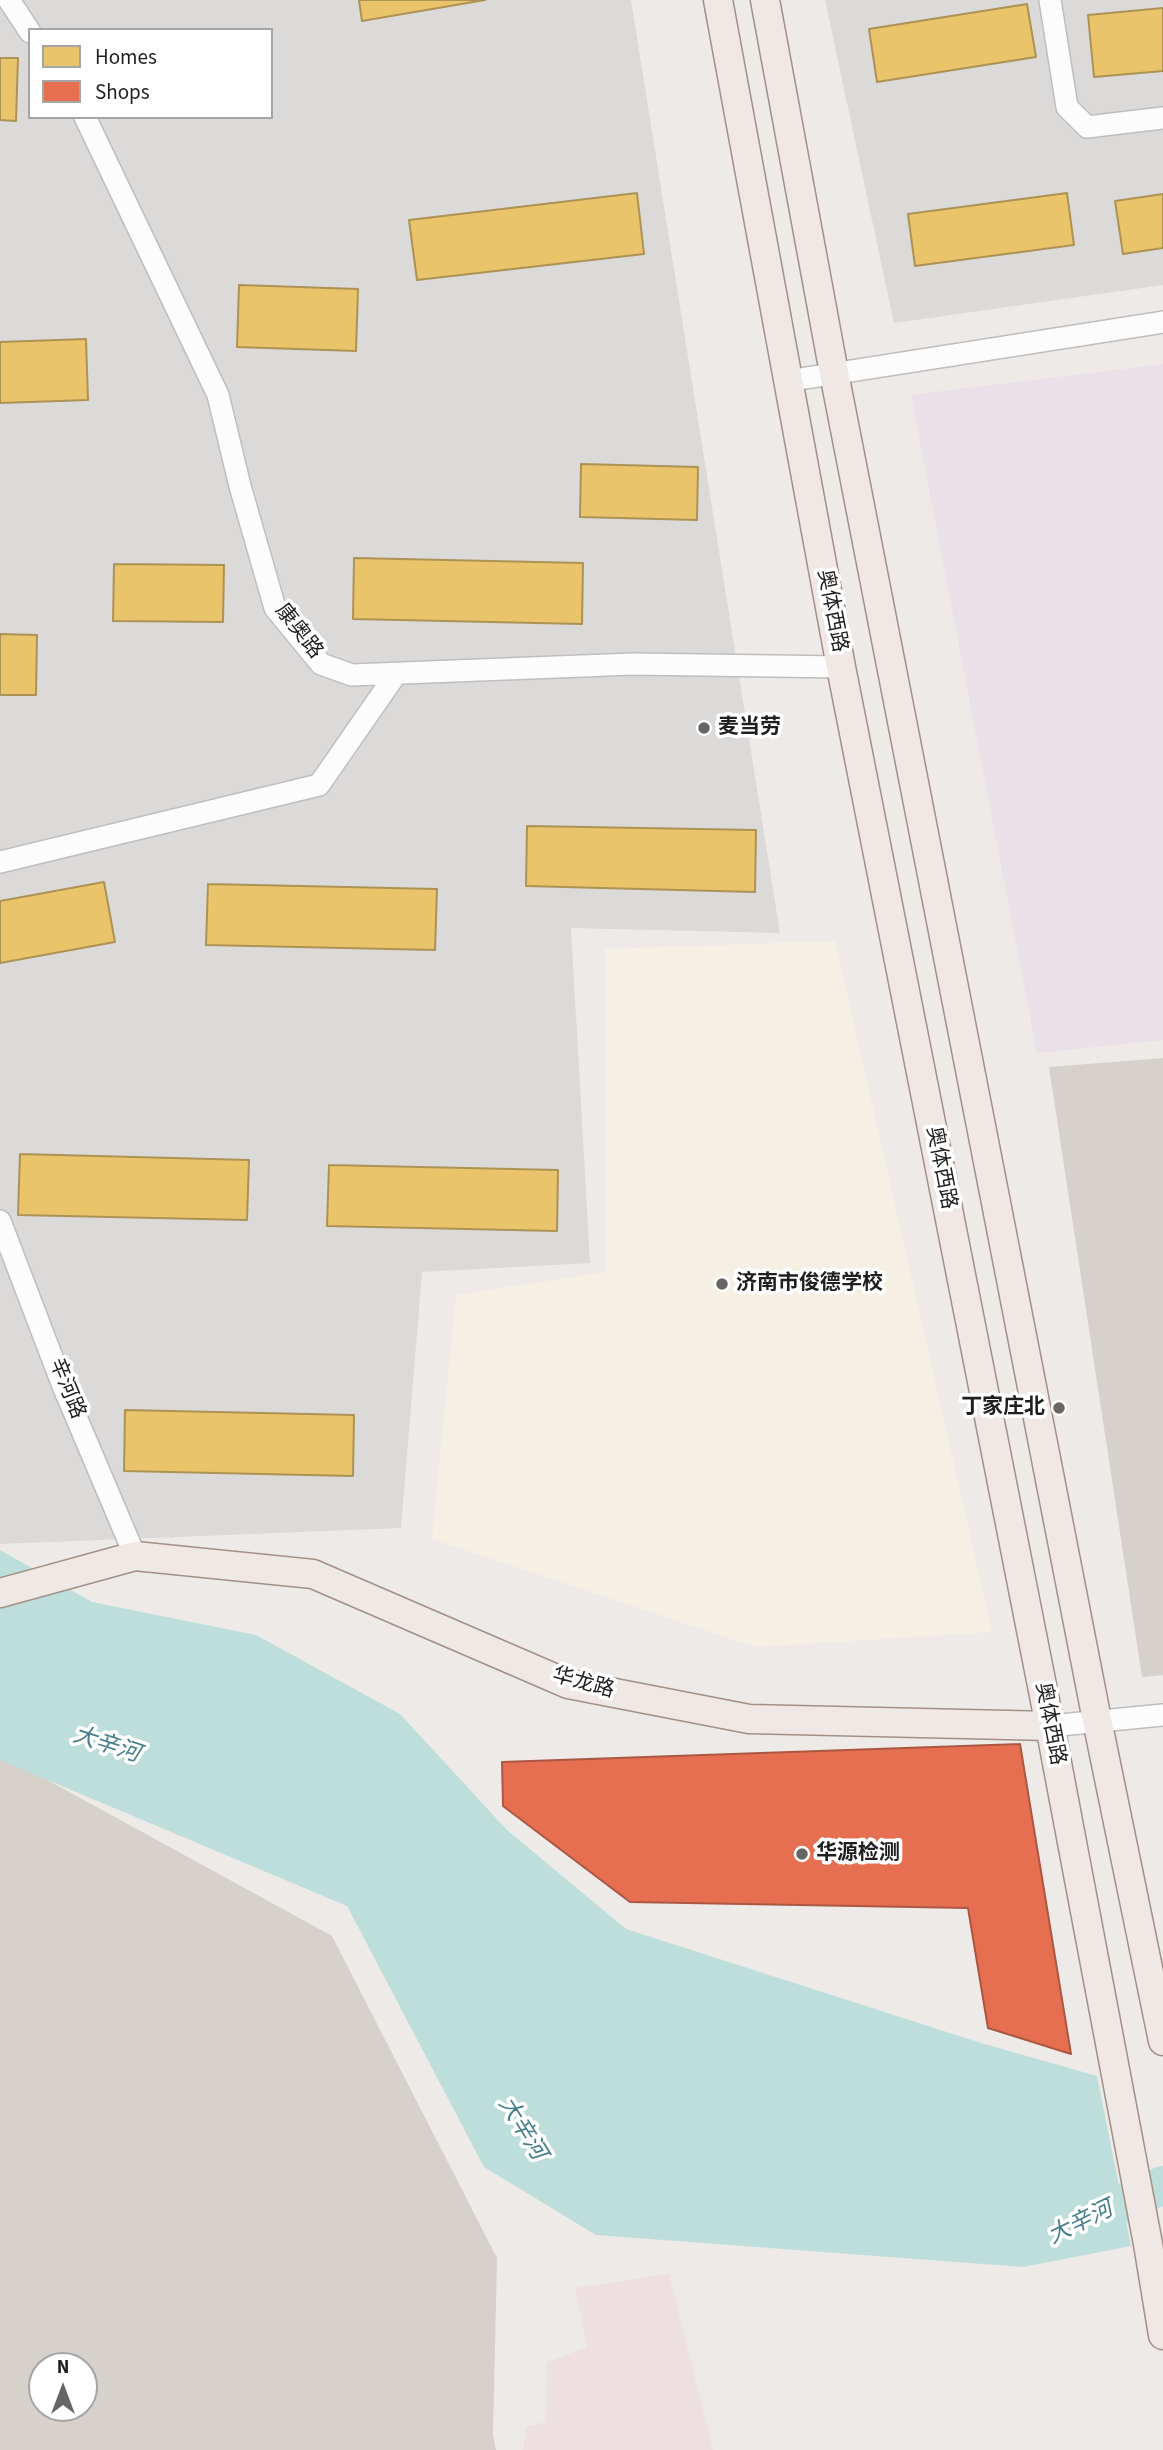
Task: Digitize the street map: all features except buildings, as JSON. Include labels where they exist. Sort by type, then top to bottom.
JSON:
[{"type":"main road","name":"奥体西路","points":[[718,0],[841,667],[1050,1726],[1163,2335]]},
{"type":"main road","points":[[765,0],[834,373],[1097,1720],[1163,2041]]},
{"type":"main road","points":[[0,1593],[135,1556]]},
{"type":"main road","name":"华龙路","points":[[135,1556],[313,1574],[568,1684],[749,1719],[1050,1726]]},
{"type":"street","points":[[9,0],[28,29]]},
{"type":"street","points":[[1050,0],[1067,107],[1087,127],[1163,118]]},
{"type":"street","name":"康奥路","points":[[86,119],[218,395],[240,486],[275,608],[321,664],[352,675],[633,664],[841,667]]},
{"type":"street","points":[[787,381],[1163,322]]},
{"type":"street","points":[[0,862],[318,785],[396,674]]},
{"type":"street","name":"辛河路","points":[[0,1221],[63,1386],[135,1556]]},
{"type":"street","points":[[1050,1726],[1163,1714]]},
{"type":"shaded area","points":[[0,0],[631,0],[780,933],[571,928],[590,1263],[422,1272],[401,1528],[0,1544]]},
{"type":"shaded area","points":[[825,0],[1163,0],[1163,285],[894,323]]},
{"type":"shaded area","points":[[1163,364],[1163,1040],[1037,1053],[911,395]]},
{"type":"shaded area","name":"济南市俊德学校","points":[[835,941],[992,1632],[755,1647],[432,1539],[456,1295],[605,1272],[605,949]]},
{"type":"shaded area","points":[[1163,1058],[1163,1675],[1142,1677],[1049,1067]]},
{"type":"shaded area","points":[[0,1754],[332,1936],[497,2258],[493,2434],[496,2450],[0,2450]]},
{"type":"shaded area","points":[[669,2274],[713,2450],[523,2450],[526,2427],[546,2422],[547,2362],[587,2347],[575,2288]]},
{"type":"water","points":[[0,1550],[92,1602],[256,1635],[400,1714],[507,1830],[626,1929],[981,2043],[1097,2076],[1131,2246],[1023,2267],[596,2235],[484,2167],[347,1906],[0,1760]]},
{"type":"waterway","name":"大辛河","points":[[1076,2226],[1163,2185]]},
{"type":"place","name":"麦当劳","points":[[704,728]]},
{"type":"place","name":"济南市俊德学校","points":[[722,1284]]},
{"type":"place","name":"丁家庄北","points":[[1059,1408]]},
{"type":"place","name":"华源检测","points":[[802,1854]]}]
